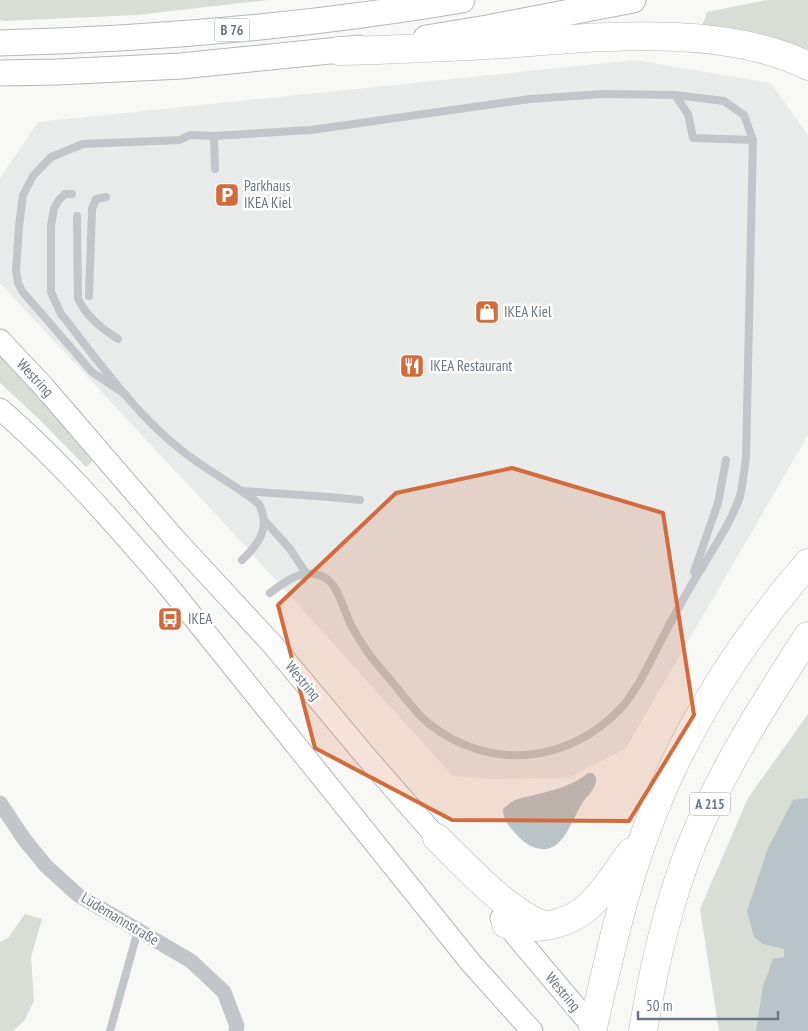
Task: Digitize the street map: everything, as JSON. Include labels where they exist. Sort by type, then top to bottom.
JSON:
[{"type":"highway","name":"B 76","points":[[0,43],[185,34],[290,24],[404,10],[462,0]]},
{"type":"highway","name":"B 76","points":[[0,73],[181,66],[339,51],[487,28],[633,0]]},
{"type":"highway","points":[[339,51],[427,49],[602,38],[702,38],[770,51],[808,66]]},
{"type":"highway","points":[[594,1030],[626,892],[645,833],[674,765],[692,728],[716,687],[760,622],[808,563]]},
{"type":"highway","name":"A 215","points":[[643,1031],[650,988],[668,912],[693,842],[734,756],[768,698],[808,636]]},
{"type":"highway","points":[[506,924],[523,928],[547,926],[570,918],[589,906],[600,895],[645,833]]},
{"type":"highway","points":[[438,838],[488,887],[509,904],[536,922],[547,926]]},
{"type":"main road","name":"Westring","points":[[0,340],[44,387],[174,538],[267,638],[368,759],[438,838],[594,1030]]},
{"type":"main road","points":[[0,409],[28,434],[134,546],[165,582],[471,963],[532,1031]]},
{"type":"street","name":"Lüdemannstraße","points":[[0,803],[24,839],[53,872],[78,895],[191,961],[224,992],[237,1026],[236,1031]]},
{"type":"lane","points":[[126,395],[92,372],[22,291],[18,283],[16,270],[23,195],[33,176],[51,157],[83,144],[180,140],[190,135],[214,136],[311,130],[530,99],[603,94],[675,95],[724,101],[744,115],[753,140],[746,458],[740,495],[722,534],[689,588],[637,685],[623,705],[604,724],[584,738],[562,749],[540,754],[512,756],[491,753],[471,747],[449,736],[428,722],[365,649],[351,625],[335,589],[328,579],[306,573],[290,578],[270,593]]},
{"type":"lane","points":[[675,95],[688,114],[693,138],[753,140]]},
{"type":"lane","points":[[214,136],[215,169]]},
{"type":"lane","points":[[72,194],[65,194],[58,200],[54,208],[51,226],[51,292],[61,314],[144,415],[180,449],[259,504],[265,521],[290,549],[306,573]]},
{"type":"lane","points":[[90,296],[92,209],[96,199],[106,197]]},
{"type":"lane","points":[[77,216],[78,299],[82,308],[96,325],[118,339]]},
{"type":"lane","points":[[689,588],[718,502],[726,460]]},
{"type":"lane","points":[[241,491],[360,500]]},
{"type":"lane","points":[[242,560],[259,540],[265,521]]},
{"type":"lane","points":[[110,1031],[138,930]]},
{"type":"highlighted area","points":[[512,468],[663,513],[694,715],[629,821],[452,820],[315,748],[278,605],[396,493]]},
{"type":"shaded area","points":[[0,0],[268,0],[137,15],[4,21],[0,20]]},
{"type":"shaded area","points":[[766,0],[808,0],[808,50],[746,32],[702,26],[707,12]]},
{"type":"shaded area","points":[[635,60],[771,83],[808,135],[808,435],[626,748],[569,778],[493,779],[453,776],[235,535],[0,283],[0,178],[38,122]]},
{"type":"shaded area","points":[[0,355],[37,394],[93,461],[86,467],[0,383]]},
{"type":"shaded area","points":[[808,714],[808,1031],[719,1031],[700,909],[748,798]]},
{"type":"shaded area","points":[[588,773],[593,773],[595,777],[594,788],[583,802],[565,835],[553,847],[545,849],[531,846],[521,839],[507,824],[503,809],[512,802],[519,798],[551,791],[577,781]]},
{"type":"shaded area","points":[[808,798],[808,1031],[756,1031],[763,986],[773,959],[784,957],[784,949],[763,944],[754,937],[747,911],[768,848],[793,800]]},
{"type":"shaded area","points":[[25,914],[42,919],[31,957],[34,1001],[24,1021],[13,1031],[0,1031],[0,942],[8,938]]},
{"type":"place","name":"Parkhaus IKEA Kiel","points":[[227,195]]},
{"type":"place","name":"IKEA Kiel","points":[[487,312]]},
{"type":"place","name":"IKEA Restaurant","points":[[412,366]]},
{"type":"place","name":"IKEA","points":[[170,619]]}]
